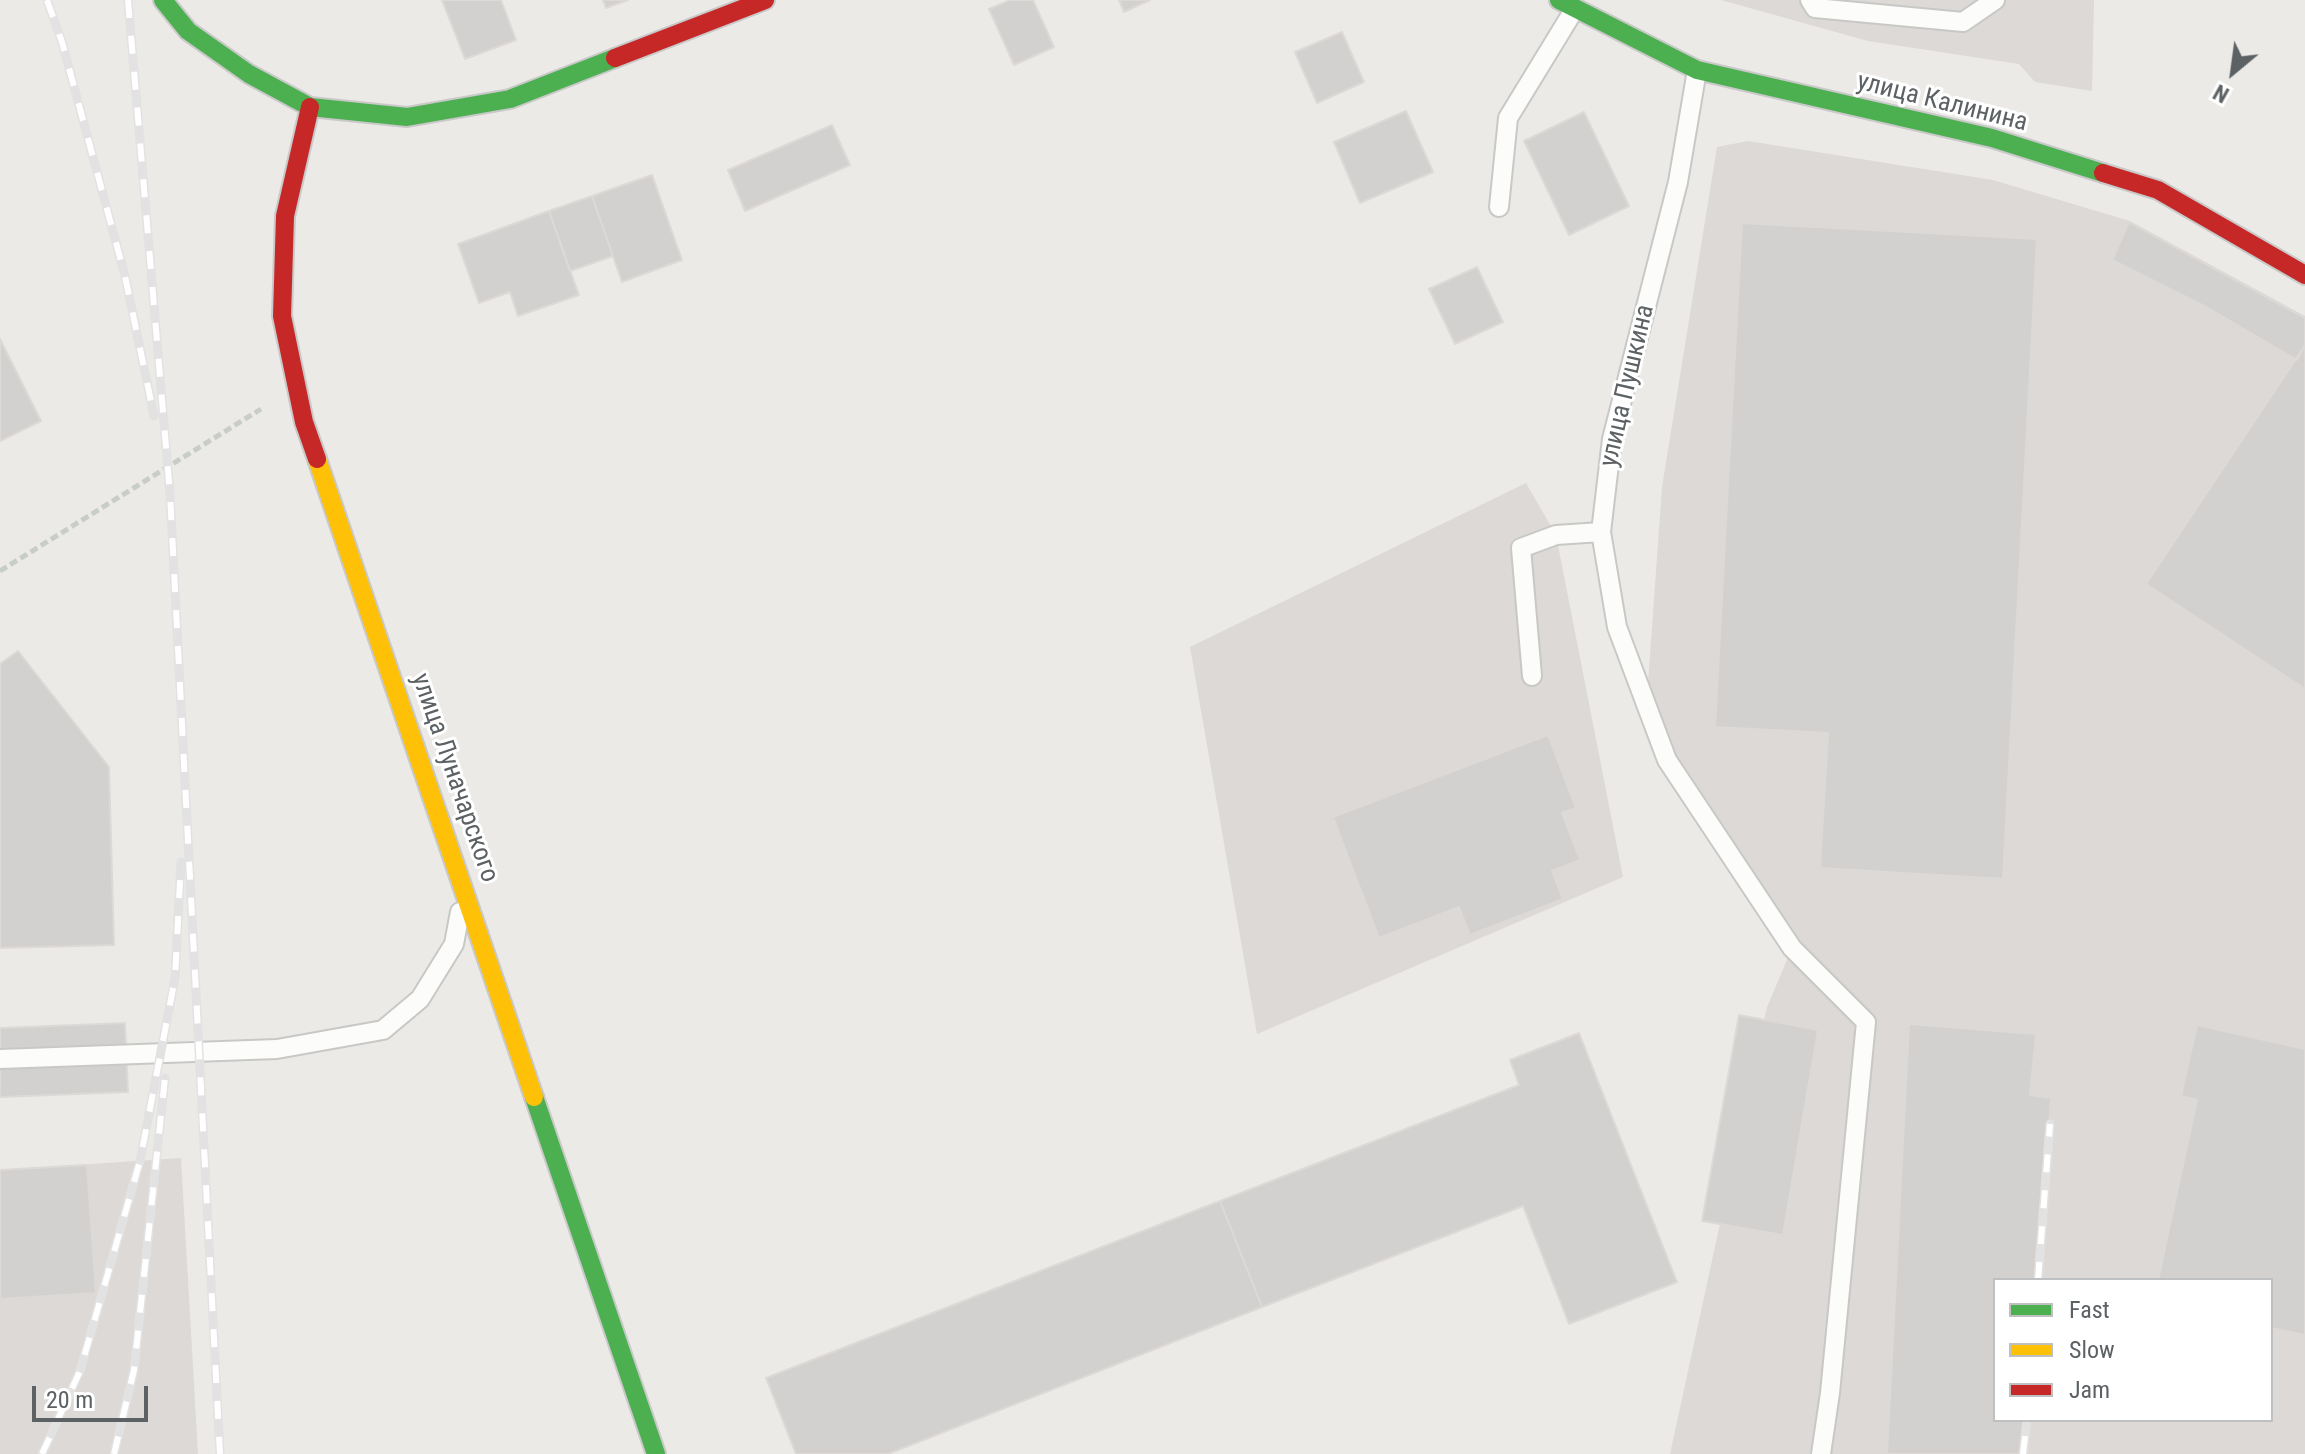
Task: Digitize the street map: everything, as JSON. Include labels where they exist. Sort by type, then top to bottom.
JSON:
[{"type":"main road","points":[[163,0],[188,31],[249,74],[310,107],[407,117],[510,99],[765,0]]},
{"type":"main road","name":"улица Калинина","points":[[1566,5],[1697,70],[1992,138],[2158,190],[2305,275]]},
{"type":"main road","name":"улица Луначарского","points":[[310,107],[285,216],[282,316],[304,422],[656,1454]]},
{"type":"lane","points":[[1810,0],[1815,8],[1963,22],[1995,0]]},
{"type":"lane","points":[[1499,207],[1508,118],[1566,5]]},
{"type":"lane","name":"улица Пушкина","points":[[1697,70],[1678,182],[1612,439],[1601,532],[1617,627],[1667,760],[1792,948],[1866,1022],[1830,1393],[1821,1454]]},
{"type":"lane","points":[[1532,676],[1521,548],[1556,535],[1601,532]]},
{"type":"lane","points":[[0,1059],[277,1049],[383,1030],[420,999],[454,944],[465,890]]},
{"type":"path","points":[[0,571],[297,387]]},
{"type":"shaded area","points":[[1721,0],[2094,0],[2092,91],[2035,82],[2019,64],[1868,41]]},
{"type":"shaded area","points":[[1748,141],[1993,180],[2130,221],[2305,316],[2305,1454],[1670,1454],[1767,1007],[1792,948],[1669,757],[1647,697],[1662,487],[1717,147]]},
{"type":"shaded area","points":[[1526,483],[1556,535],[1623,877],[1257,1034],[1190,647]]},
{"type":"shaded area","points":[[181,1158],[198,1454],[0,1454],[0,1170]]},
{"type":"building","points":[[442,0],[501,0],[516,40],[465,59]]},
{"type":"building","points":[[603,0],[628,0],[606,8]]},
{"type":"building","points":[[1010,0],[1033,0],[1054,47],[1014,65],[989,9]]},
{"type":"building","points":[[1119,0],[1150,0],[1124,12]]},
{"type":"building","points":[[1342,32],[1364,82],[1317,103],[1295,52]]},
{"type":"building","points":[[1406,111],[1433,172],[1360,203],[1334,142]]},
{"type":"building","points":[[1584,112],[1629,206],[1569,235],[1524,141]]},
{"type":"building","points":[[832,125],[850,165],[745,211],[728,170]]},
{"type":"building","points":[[652,175],[682,260],[622,282],[592,196]]},
{"type":"building","points":[[592,196],[613,256],[570,271],[549,211]]},
{"type":"building","points":[[549,211],[579,295],[518,316],[510,292],[479,303],[458,244]]},
{"type":"building","points":[[2129,222],[2305,318],[2305,345],[2297,360],[2208,308],[2112,260]]},
{"type":"building","points":[[1742,223],[2037,239],[2003,879],[1820,868],[1828,733],[1715,727]]},
{"type":"building","points":[[1477,267],[1503,322],[1455,344],[1429,289]]},
{"type":"building","points":[[0,339],[41,421],[0,441]]},
{"type":"building","points":[[2305,348],[2305,689],[2146,584]]},
{"type":"building","points":[[18,651],[109,767],[114,945],[0,948],[0,664]]},
{"type":"building","points":[[1548,735],[1576,808],[1562,813],[1580,860],[1552,871],[1563,899],[1470,935],[1459,907],[1379,938],[1333,817]]},
{"type":"building","points":[[1739,1015],[1818,1030],[1783,1235],[1702,1221]]},
{"type":"building","points":[[125,1023],[128,1092],[0,1097],[0,1028]]},
{"type":"building","points":[[1909,1024],[2036,1034],[2030,1095],[2051,1098],[2038,1278],[1993,1278],[1993,1422],[2027,1422],[2023,1454],[1887,1454]]},
{"type":"building","points":[[2197,1025],[2305,1049],[2305,1335],[2273,1328],[2273,1278],[2158,1278],[2197,1100],[2181,1096]]},
{"type":"building","points":[[1579,1033],[1677,1282],[1569,1324],[1523,1206],[1262,1307],[1220,1201],[1519,1085],[1510,1060]]},
{"type":"building","points":[[87,1165],[96,1293],[0,1299],[0,1170]]},
{"type":"building","points":[[1220,1201],[1262,1307],[888,1454],[796,1454],[766,1378]]},
{"type":"railway","points":[[47,0],[62,42],[125,276],[154,416]]},
{"type":"railway","points":[[128,0],[170,494],[220,1454]]},
{"type":"railway","points":[[42,1454],[80,1371],[140,1161],[175,978],[181,862]]},
{"type":"railway","points":[[114,1454],[134,1370],[165,1078]]},
{"type":"railway","points":[[2038,1278],[2050,1124]]},
{"type":"railway","points":[[2023,1454],[2027,1422]]},
{"type":"traffic: fast","points":[[163,0],[188,31],[249,74],[310,107],[407,117],[510,99],[615,58]]},
{"type":"traffic: fast","points":[[1559,0],[1697,70],[1992,138],[2103,173]]},
{"type":"traffic: fast","points":[[534,1097],[656,1454]]},
{"type":"traffic: slow","points":[[317,459],[534,1097]]},
{"type":"traffic: jam","points":[[615,58],[765,0]]},
{"type":"traffic: jam","points":[[310,107],[285,216],[282,316],[304,422],[317,459]]},
{"type":"traffic: jam","points":[[2103,173],[2158,190],[2305,275]]}]
